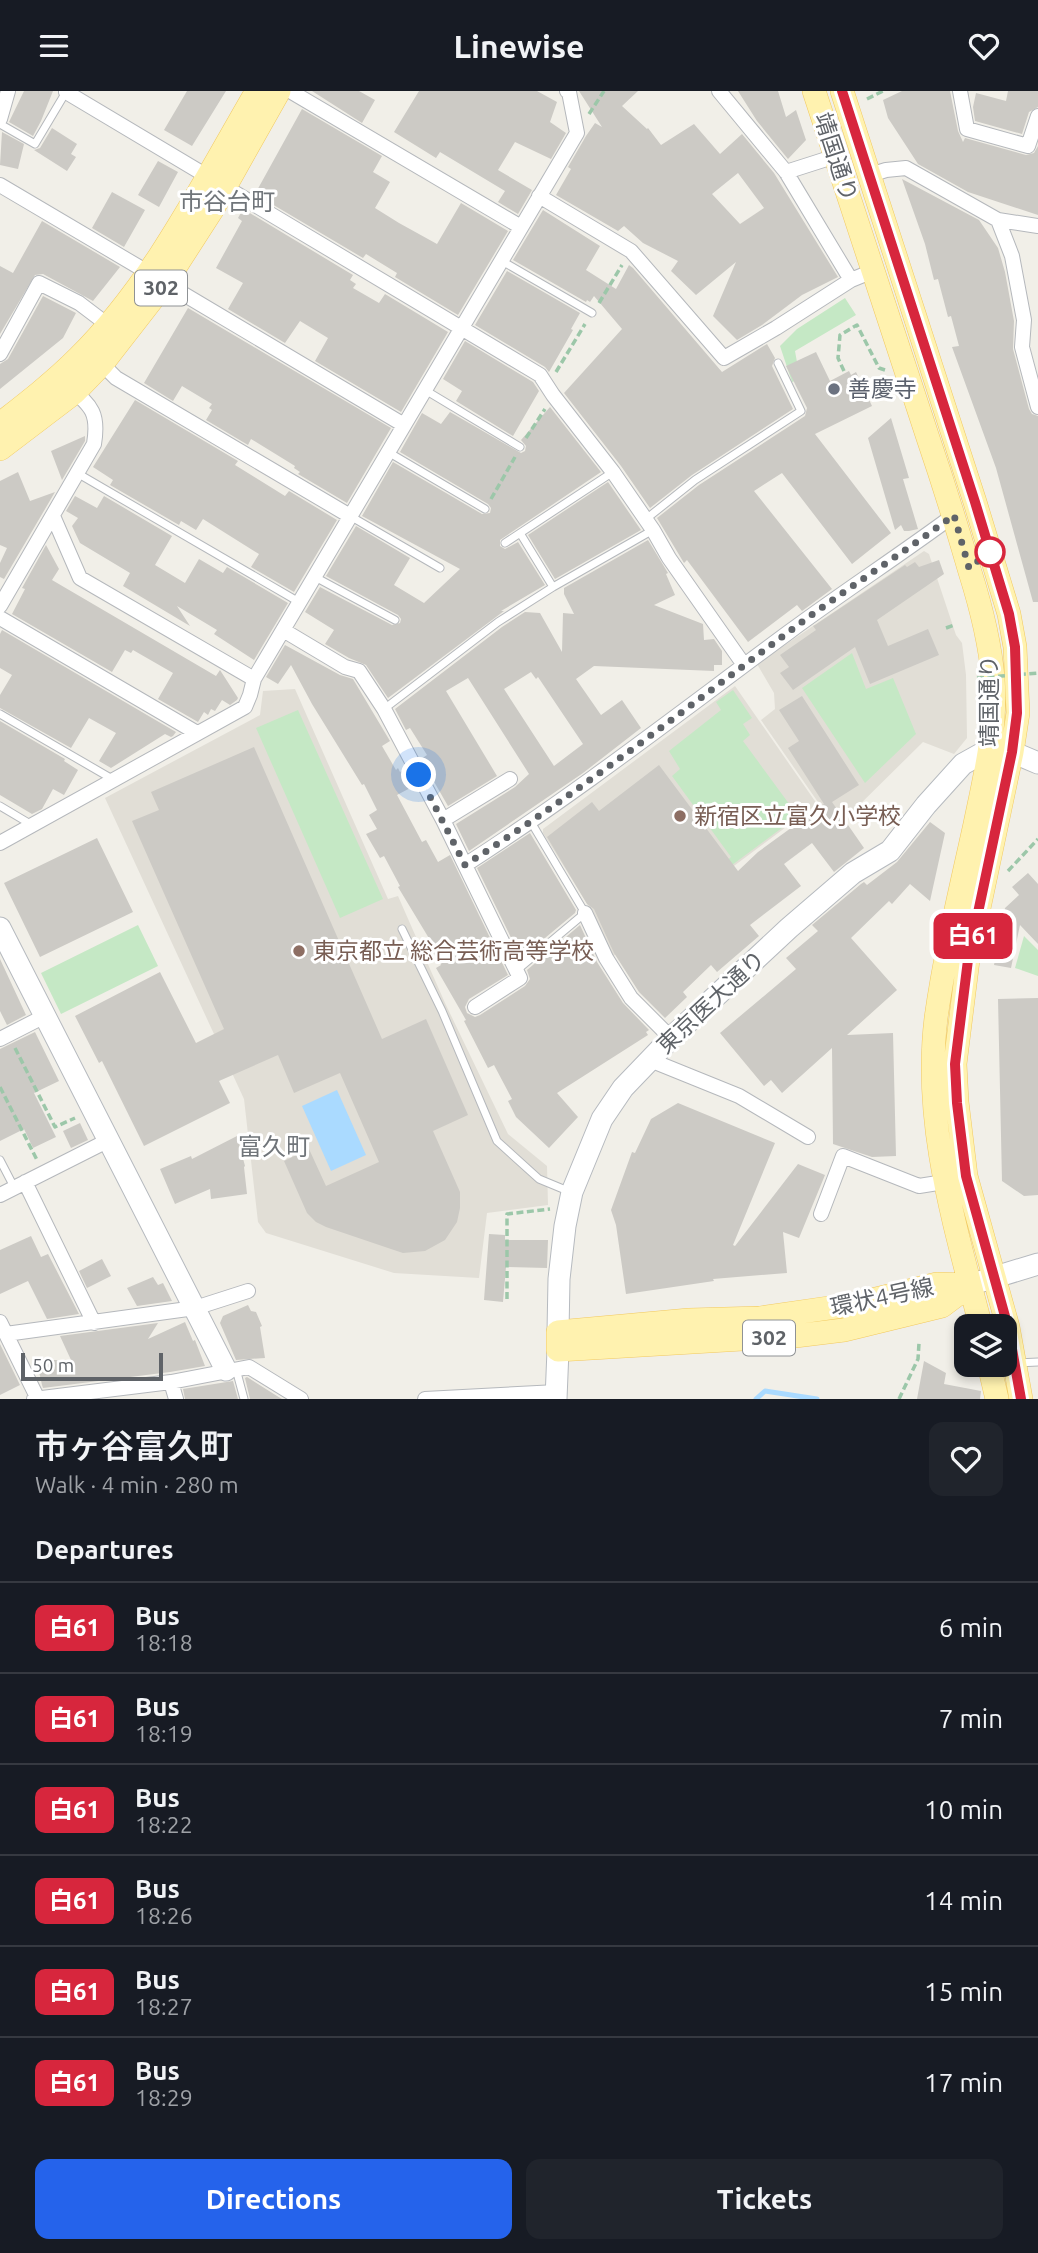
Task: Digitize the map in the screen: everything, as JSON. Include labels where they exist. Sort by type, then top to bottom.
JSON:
[{"type":"main road","name":"302","points":[[216,181],[257,91]]},
{"type":"main road","name":"302","points":[[0,449],[75,392],[102,364],[216,181],[279,91]]},
{"type":"main road","name":"靖国通り","points":[[814,91],[954,515],[985,622],[990,653],[1001,750],[968,960],[955,1064],[966,1176],[994,1278],[1027,1362],[1021,1399]]},
{"type":"main road","name":"靖国通り","points":[[852,97],[870,175],[975,502],[1009,614],[1015,647],[1017,713],[1001,750],[946,960],[936,1020],[933,1064],[933,1104],[944,1182],[978,1314]]},
{"type":"main road","name":"302","points":[[0,424],[78,359],[108,325],[157,278]]},
{"type":"main road","name":"環状4号線","points":[[558,1341],[794,1336],[844,1330],[942,1306],[970,1285]]},
{"type":"main road","points":[[992,1377],[997,1399]]},
{"type":"street","points":[[0,116],[8,91]]},
{"type":"street","points":[[290,91],[521,227]]},
{"type":"street","points":[[0,843],[245,707],[254,679],[577,133],[567,91]]},
{"type":"street","points":[[719,91],[786,172],[851,280]]},
{"type":"street","points":[[960,91],[967,129],[1028,146],[1038,116]]},
{"type":"street","points":[[66,92],[540,375],[613,472],[744,665]]},
{"type":"street","points":[[786,172],[836,156]]},
{"type":"street","points":[[870,175],[906,168],[998,220],[1038,226]]},
{"type":"street","points":[[0,185],[404,425]]},
{"type":"street","points":[[539,196],[631,251],[724,358],[851,280],[873,271]]},
{"type":"street","points":[[998,220],[1012,256],[1024,320],[1022,347],[1038,407]]},
{"type":"street","points":[[0,354],[39,283],[79,303],[108,325]]},
{"type":"street","points":[[102,364],[116,378],[350,516]]},
{"type":"street","points":[[0,606],[5,585],[53,516],[94,444],[97,426],[90,405],[57,377]]},
{"type":"street","points":[[465,865],[531,823],[848,588],[926,537],[954,515]]},
{"type":"street","points":[[53,516],[80,578],[254,679]]},
{"type":"street","points":[[0,618],[197,733]]},
{"type":"street","points":[[283,630],[345,667],[359,671],[384,709],[443,820],[520,978],[475,1007]]},
{"type":"street","points":[[1001,750],[1038,763]]},
{"type":"street","name":"東京医大通り","points":[[557,1396],[559,1279],[571,1199],[602,1119],[623,1088],[671,1038],[789,928],[853,873],[890,851],[963,764],[1001,750]]},
{"type":"street","points":[[443,820],[510,779]]},
{"type":"street","points":[[584,913],[606,958],[631,998],[671,1038]]},
{"type":"street","points":[[0,927],[195,1308],[231,1369]]},
{"type":"street","points":[[4,1037],[45,1016]]},
{"type":"street","points":[[649,1060],[739,1097],[808,1137]]},
{"type":"street","points":[[0,1195],[108,1140]]},
{"type":"street","points":[[821,1214],[843,1156],[919,1186],[944,1182]]},
{"type":"street","points":[[20,1185],[94,1323]]},
{"type":"street","points":[[970,1285],[1038,1263]]},
{"type":"street","points":[[248,1291],[195,1308],[94,1323],[3,1328],[37,1399],[106,1395],[249,1367],[301,1399]]},
{"type":"street","points":[[171,1382],[176,1399]]},
{"type":"street","points":[[425,1399],[557,1396]]},
{"type":"lane","points":[[0,116],[35,145],[66,92]]},
{"type":"lane","points":[[501,260],[592,313]]},
{"type":"lane","points":[[384,709],[498,622],[649,525],[695,480],[801,411],[778,363]]},
{"type":"lane","points":[[425,389],[520,447]]},
{"type":"lane","points":[[388,453],[485,509]]},
{"type":"lane","points":[[505,543],[613,472]]},
{"type":"lane","points":[[77,473],[299,602]]},
{"type":"lane","points":[[350,516],[440,568]]},
{"type":"lane","points":[[520,533],[553,587]]},
{"type":"lane","points":[[314,577],[395,620]]},
{"type":"lane","points":[[0,714],[114,780]]},
{"type":"lane","points":[[0,806],[32,825]]},
{"type":"lane","points":[[517,969],[584,913],[531,823]]},
{"type":"lane","points":[[402,929],[442,1011],[497,1140],[539,1179],[571,1199]]},
{"type":"lane","points":[[0,1160],[20,1185]]},
{"type":"lane","points":[[231,1369],[244,1399]]},
{"type":"path","points":[[852,97],[883,91]]},
{"type":"path","points":[[844,372],[838,358],[840,335],[857,325],[878,368],[890,372]]},
{"type":"path","points":[[946,628],[954,625]]},
{"type":"path","points":[[977,678],[1038,673]]},
{"type":"path","points":[[1005,874],[1038,839]]},
{"type":"path","points":[[4,1037],[55,1127],[93,1109]]},
{"type":"path","points":[[0,1087],[44,1173]]},
{"type":"path","points":[[507,1299],[507,1214],[571,1199]]},
{"type":"path","points":[[899,1399],[918,1359],[919,1343]]},
{"type":"shaded area","points":[[924,551],[929,554],[956,635],[962,643],[966,675],[967,738],[954,754],[923,742],[840,824],[815,810],[820,805],[761,720],[775,709],[774,693],[757,664]]},
{"type":"shaded area","name":"新宿区立富久小学校","points":[[735,686],[817,804],[612,957],[588,905],[543,829]]},
{"type":"shaded area","name":"東京都立 総合芸術高等学校","points":[[295,689],[388,899],[398,896],[445,1003],[508,1134],[547,1166],[548,1205],[487,1213],[479,1278],[394,1273],[266,1233],[258,1222],[244,1099],[105,798],[260,715],[263,691]]},
{"type":"green space","points":[[845,298],[856,315],[795,351],[800,379],[792,382],[780,346],[797,329]]},
{"type":"green space","points":[[852,653],[866,689],[893,678],[916,734],[865,783],[802,688]]},
{"type":"green space","points":[[733,690],[752,718],[743,724],[750,735],[743,741],[798,816],[728,868],[724,863],[731,857],[672,776],[680,769],[669,751],[721,710],[716,702]]},
{"type":"green space","points":[[298,710],[383,899],[340,918],[256,728]]},
{"type":"green space","points":[[138,925],[158,966],[61,1014],[41,973]]},
{"type":"green space","points":[[1024,936],[1038,950],[1038,976],[1015,968]]},
{"type":"water","points":[[337,1090],[366,1155],[331,1171],[302,1106]]},
{"type":"building","points":[[24,91],[53,91],[33,136],[9,122]]},
{"type":"building","points":[[187,91],[226,91],[192,146],[164,130]]},
{"type":"building","points":[[312,91],[359,91],[375,100],[362,123]]},
{"type":"building","points":[[419,91],[537,91],[557,102],[550,122],[566,133],[551,159],[515,142],[498,170],[532,190],[518,214],[498,202],[505,191],[440,152],[436,158],[394,132]]},
{"type":"building","points":[[579,91],[638,91],[622,106],[648,128],[661,145],[694,124],[720,154],[742,134],[774,173],[838,277],[802,295],[737,340],[713,316],[736,262],[696,295],[671,271],[678,261],[643,243],[624,226],[618,231],[556,195],[586,136],[595,123],[602,127]],"holes":[[[738,173],[764,208],[740,224],[712,194]]]},
{"type":"building","points":[[738,91],[778,91],[786,117],[796,110],[806,140],[788,159],[757,121]]},
{"type":"building","points":[[902,91],[950,91],[958,131],[963,142],[965,138],[1026,155],[1034,153],[1038,146],[1038,215],[968,192],[918,164],[888,118],[883,100]]},
{"type":"building","points":[[1008,91],[1038,91],[1038,107],[1029,112],[1022,134],[975,121],[973,107],[976,93],[1006,101]]},
{"type":"building","points":[[302,109],[382,156],[373,172],[390,182],[375,208],[399,223],[437,244],[461,203],[508,231],[458,315],[395,277],[397,273],[366,254],[363,258],[255,194]]},
{"type":"building","points":[[52,128],[77,144],[71,154],[76,157],[67,171],[34,150],[40,148]]},
{"type":"building","points":[[2,132],[24,144],[18,169],[0,165]]},
{"type":"building","points":[[158,161],[178,172],[159,207],[138,195]]},
{"type":"building","points":[[902,179],[979,220],[998,248],[1014,321],[1013,349],[1029,409],[1032,414],[1038,416],[1038,602],[1033,602],[996,468],[952,347],[959,346],[951,316],[948,317],[938,279],[934,280],[925,244]]},
{"type":"building","points":[[112,192],[145,210],[124,247],[92,228]]},
{"type":"building","points":[[243,209],[353,275],[350,280],[356,284],[353,288],[379,303],[385,294],[448,332],[401,412],[315,361],[328,338],[300,321],[285,343],[228,309],[243,283],[216,268],[242,221],[238,218]]},
{"type":"building","points":[[543,210],[600,246],[586,270],[616,289],[629,265],[633,268],[722,372],[767,344],[775,358],[772,366],[793,409],[692,475],[650,508],[564,393],[622,329],[594,296],[590,302],[586,302],[513,260]]},
{"type":"building","points":[[42,221],[120,267],[93,301],[43,274],[35,275],[0,334],[0,266],[13,273]]},
{"type":"building","points":[[507,271],[580,313],[549,372],[475,325]]},
{"type":"building","points":[[43,296],[76,313],[63,338],[0,389],[0,364],[8,359]]},
{"type":"building","points":[[188,308],[391,428],[347,503],[298,474],[300,472],[295,466],[251,439],[248,445],[206,420],[212,410],[209,408],[212,404],[182,386],[173,401],[144,383]]},
{"type":"building","points":[[465,341],[533,382],[539,391],[513,436],[456,401],[462,391],[443,379]]},
{"type":"building","points":[[816,352],[830,381],[849,371],[851,375],[856,372],[872,406],[815,434],[891,533],[852,564],[782,473],[754,491],[832,589],[802,611],[797,605],[748,642],[687,560],[684,563],[657,518],[699,485],[805,416],[807,408],[786,366]]},
{"type":"building","points":[[135,400],[238,461],[235,465],[285,496],[289,491],[337,520],[294,592],[251,567],[259,554],[203,519],[196,530],[181,521],[179,525],[110,485],[113,480],[93,467]]},
{"type":"building","points":[[550,407],[601,472],[500,540],[500,546],[505,549],[518,542],[545,585],[501,611],[504,611],[388,698],[366,665],[325,644],[334,630],[305,612],[320,587],[392,625],[400,623],[398,615],[326,576],[356,526],[410,558],[394,585],[424,603],[460,569],[362,516],[393,462],[482,514],[490,513],[488,504],[400,452],[422,413],[441,424],[450,412],[521,453],[526,446],[521,440]]},
{"type":"building","points":[[891,418],[909,478],[903,479],[918,529],[909,531],[904,531],[901,525],[895,530],[868,438]]},
{"type":"building","points":[[85,436],[85,441],[62,480],[51,451]]},
{"type":"building","points":[[18,472],[30,501],[55,492],[4,579],[0,577],[0,563],[7,548],[0,545],[0,481]]},
{"type":"building","points":[[608,482],[641,530],[555,579],[528,535]]},
{"type":"building","points":[[75,496],[97,508],[104,496],[172,536],[155,565],[185,583],[199,559],[223,573],[227,567],[288,603],[254,660],[214,634],[217,630],[177,606],[190,626],[123,586],[130,573],[80,543],[72,526],[78,518],[66,511]]},
{"type":"building","points":[[648,540],[668,573],[666,574],[675,595],[654,605],[703,624],[704,640],[714,639],[722,651],[722,665],[714,665],[714,671],[594,666],[576,679],[601,715],[622,700],[641,728],[583,773],[469,851],[456,824],[515,787],[529,774],[468,678],[446,691],[497,776],[448,806],[421,759],[427,755],[410,728],[406,730],[395,709],[525,612],[540,613],[562,652],[563,613],[574,614],[564,594],[564,588]],"holes":[[[531,672],[536,679],[538,677],[583,744],[554,766],[504,689]]]},
{"type":"building","points":[[46,545],[59,569],[52,580],[216,676],[220,670],[237,700],[230,705],[222,700],[215,711],[211,709],[208,715],[204,712],[198,722],[158,699],[173,673],[133,650],[131,653],[125,650],[112,672],[12,614],[25,589],[22,588]]},
{"type":"building","points":[[939,560],[944,574],[877,620],[888,646],[928,629],[939,655],[870,684],[855,647],[793,690],[780,673],[789,667],[780,655],[816,630],[813,626],[905,565],[907,567],[915,562],[919,567]]},
{"type":"building","points":[[2,630],[176,732],[171,737],[165,734],[111,768],[99,761],[116,733],[89,718],[71,748],[0,708],[0,695],[12,675],[0,668]]},
{"type":"building","points":[[285,645],[340,675],[353,679],[390,741],[382,746],[396,770],[398,768],[400,772],[405,769],[414,786],[397,795],[422,842],[426,840],[438,862],[450,855],[508,975],[469,999],[465,1007],[467,1013],[475,1017],[480,1015],[525,986],[530,979],[527,970],[580,925],[597,962],[623,1003],[649,1030],[646,1032],[648,1035],[557,1093],[578,1117],[549,1148],[516,1117],[508,1101],[512,1099],[494,1065],[488,1068],[464,1021],[466,1020],[436,968],[441,965],[427,942],[430,940],[398,887],[400,886],[384,856],[380,858],[366,834],[377,829],[369,815],[377,810],[364,784],[362,785],[312,704],[291,665],[278,684],[266,677]]},
{"type":"building","points":[[802,696],[859,785],[832,802],[864,848],[834,872],[812,843],[784,864],[801,886],[750,925],[759,936],[717,972],[711,965],[683,992],[687,997],[665,1018],[639,992],[614,953],[594,909],[587,904],[547,837],[592,802],[599,811],[659,765],[738,871],[758,852],[824,804],[788,748],[799,741],[779,710]]},
{"type":"building","points":[[0,721],[65,759],[64,761],[78,770],[64,795],[53,789],[42,809],[32,814],[0,795]]},
{"type":"building","points":[[254,747],[382,1039],[426,1019],[468,1115],[433,1131],[460,1192],[460,1208],[457,1222],[445,1240],[425,1251],[403,1253],[326,1227],[307,1213],[284,1161],[309,1149],[326,1186],[379,1162],[340,1073],[294,1093],[278,1055],[219,1081],[230,1103],[144,1146],[102,1061],[99,1063],[75,1016],[160,972],[196,1043],[224,1029],[132,821],[159,810],[151,792]]},
{"type":"building","points":[[930,822],[945,833],[930,901],[910,884],[892,904],[889,901],[851,938],[897,990],[847,1035],[893,1033],[896,1156],[872,1157],[833,1144],[832,1048],[782,1093],[771,1080],[764,1086],[720,1033],[796,969],[786,958],[818,931],[812,925],[861,884],[864,882],[867,885],[897,862]]},
{"type":"building","points":[[530,833],[576,910],[521,958],[477,868]]},
{"type":"building","points":[[97,838],[133,912],[40,957],[4,883]]},
{"type":"building","points":[[1028,873],[1038,884],[1038,944],[1020,925],[1011,968],[994,965],[1005,908],[1019,895],[1012,887]]},
{"type":"building","points":[[0,959],[26,1015],[7,1025],[0,1011]]},
{"type":"building","points":[[1038,998],[1038,1195],[1024,1196],[1002,1181],[998,999]]},
{"type":"building","points":[[35,1032],[59,1081],[34,1093],[56,1137],[33,1148],[24,1129],[0,1141],[0,1049]]},
{"type":"building","points":[[678,1103],[775,1143],[733,1245],[735,1246],[798,1164],[825,1175],[799,1238],[783,1232],[787,1273],[713,1279],[714,1281],[626,1294],[616,1225],[611,1210],[632,1152],[635,1153],[651,1119]]},
{"type":"building","points":[[80,1123],[88,1140],[71,1148],[63,1131]]},
{"type":"building","points":[[237,1136],[245,1166],[247,1194],[211,1199],[210,1189],[175,1204],[160,1169],[191,1156],[192,1159]]},
{"type":"building","points":[[489,1234],[505,1235],[505,1240],[548,1240],[547,1268],[506,1267],[503,1302],[484,1300]]},
{"type":"building","points":[[31,1236],[41,1257],[48,1254],[79,1314],[47,1319],[28,1281],[0,1294],[0,1250]]},
{"type":"building","points":[[102,1259],[111,1276],[87,1288],[79,1271]]},
{"type":"building","points":[[153,1277],[158,1285],[163,1283],[172,1301],[137,1306],[127,1288]]},
{"type":"building","points":[[248,1305],[251,1311],[256,1312],[262,1326],[265,1358],[236,1360],[220,1323],[223,1316]]},
{"type":"building","points":[[185,1322],[205,1366],[43,1388],[38,1367],[50,1360],[71,1360],[60,1336],[158,1323],[148,1339]]},
{"type":"building","points":[[0,1344],[20,1385],[0,1395]]},
{"type":"building","points":[[924,1361],[946,1373],[944,1384],[981,1391],[980,1399],[917,1399]]},
{"type":"building","points":[[245,1378],[282,1399],[250,1399]]},
{"type":"building","points":[[233,1381],[238,1399],[185,1399],[183,1389]]},
{"type":"waterway","points":[[756,1399],[765,1391],[817,1399]]},
{"type":"bus line","name":"白61","points":[[842,91],[975,502],[1009,614],[1015,647],[1018,680],[1012,752],[968,960],[955,1064],[960,1140],[966,1176],[1008,1327],[1021,1399]]},
{"type":"place","name":"善慶寺","points":[[834,389]]},
{"type":"place","name":"新宿区立富久小学校","points":[[680,816]]},
{"type":"place","name":"東京都立 総合芸術高等学校","points":[[299,951]]},
{"type":"district","name":"市谷台町","points":[[227,202]]},
{"type":"district","name":"富久町","points":[[274,1147]]},
{"type":"route","points":[[419,775],[465,865],[531,823],[848,588],[926,537],[954,515],[969,568],[990,552]]}]
